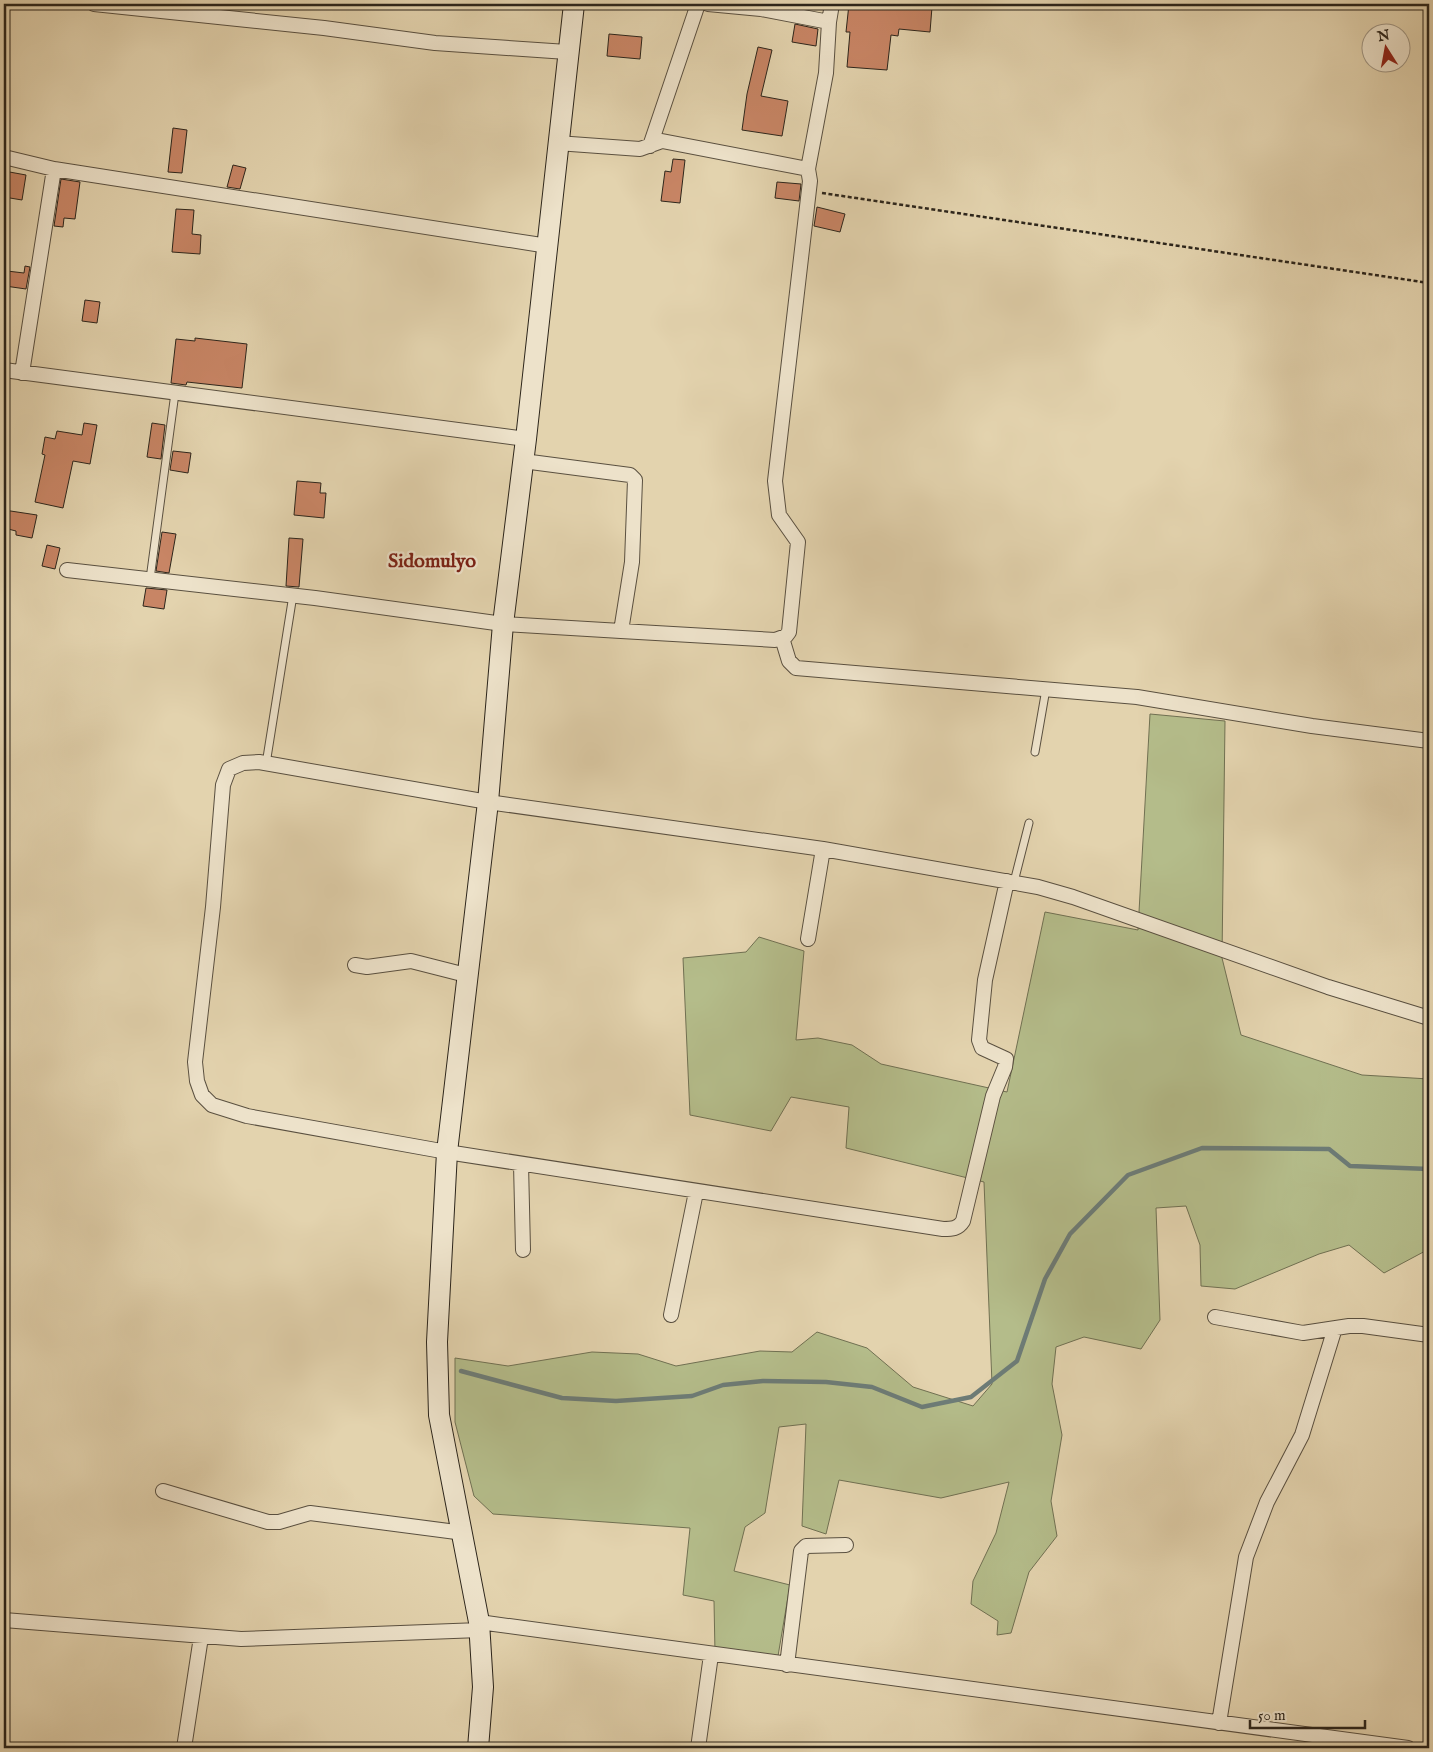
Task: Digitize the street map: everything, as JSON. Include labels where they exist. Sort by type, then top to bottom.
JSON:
[{"type":"main road","points":[[478,1748],[483,1687],[480,1626],[464,1533],[439,1415],[437,1342],[447,1152],[466,975],[488,802],[503,624],[526,439],[548,246],[567,52],[574,4]]},
{"type":"street","points":[[94,4],[434,43],[567,52]]},
{"type":"street","points":[[650,146],[698,4]]},
{"type":"street","points":[[708,4],[761,9],[828,22]]},
{"type":"street","points":[[67,570],[292,595],[503,624],[775,640],[786,636],[790,627],[798,547],[796,539],[779,515],[776,481],[808,191],[808,169],[826,73],[828,22],[832,4]]},
{"type":"street","points":[[557,143],[640,149],[662,141],[808,169]]},
{"type":"street","points":[[4,157],[54,169],[548,246]]},
{"type":"street","points":[[22,373],[54,169]]},
{"type":"street","points":[[4,370],[526,439]]},
{"type":"street","points":[[523,460],[630,476],[635,480],[632,562],[621,631]]},
{"type":"street","points":[[782,638],[789,661],[796,668],[1137,697],[1312,726],[1429,741]]},
{"type":"street","points":[[1010,882],[985,980],[979,1040],[982,1048],[1006,1060],[993,1096],[963,1221],[959,1227],[943,1229],[696,1192],[447,1152],[247,1116],[212,1105],[202,1095],[197,1081],[195,1062],[213,907],[223,785],[229,769],[235,765],[266,764],[488,802],[823,849],[1010,882],[1072,897],[1328,987],[1429,1018]]},
{"type":"street","points":[[808,939],[823,849]]},
{"type":"street","points":[[355,965],[367,967],[411,961],[466,975]]},
{"type":"street","points":[[521,1164],[523,1250]]},
{"type":"street","points":[[671,1315],[696,1192]]},
{"type":"street","points":[[1216,1317],[1303,1333],[1363,1326],[1429,1335]]},
{"type":"street","points":[[1219,1723],[1246,1557],[1267,1502],[1302,1435],[1335,1328]]},
{"type":"street","points":[[163,1491],[268,1522],[278,1522],[310,1513],[464,1533]]},
{"type":"street","points":[[787,1665],[801,1551],[806,1546],[846,1545]]},
{"type":"street","points":[[4,1620],[242,1639],[480,1626],[1408,1748]]},
{"type":"street","points":[[184,1748],[201,1637]]},
{"type":"street","points":[[698,1748],[711,1655]]},
{"type":"lane","points":[[150,579],[175,393]]},
{"type":"lane","points":[[266,764],[292,595]]},
{"type":"lane","points":[[1035,752],[1046,689]]},
{"type":"lane","points":[[1010,882],[1029,823]]},
{"type":"path","points":[[808,191],[1429,283]]},
{"type":"green space","points":[[1150,714],[1225,721],[1222,958],[1241,1035],[1362,1075],[1429,1079],[1429,1249],[1384,1273],[1349,1245],[1319,1254],[1235,1289],[1201,1286],[1200,1245],[1186,1206],[1156,1208],[1160,1320],[1141,1349],[1084,1337],[1056,1347],[1052,1384],[1062,1435],[1051,1501],[1057,1536],[1029,1572],[1011,1633],[997,1635],[998,1621],[971,1604],[973,1581],[996,1533],[1009,1482],[941,1498],[839,1480],[826,1534],[802,1526],[806,1424],[779,1427],[765,1513],[745,1527],[734,1571],[790,1585],[778,1656],[715,1653],[714,1601],[683,1595],[690,1528],[493,1514],[474,1496],[455,1422],[455,1358],[508,1366],[592,1352],[638,1354],[676,1366],[760,1351],[792,1352],[817,1332],[867,1348],[913,1387],[973,1406],[992,1384],[984,1182],[846,1148],[849,1107],[791,1097],[771,1131],[690,1115],[683,958],[746,952],[759,937],[804,951],[796,1040],[818,1038],[852,1045],[881,1064],[1007,1092],[1045,912],[1138,930]]},
{"type":"building","points":[[849,4],[902,4],[932,7],[930,32],[899,29],[898,36],[891,35],[887,70],[847,67],[850,32],[846,32]]},
{"type":"building","points":[[795,24],[818,29],[816,46],[792,42]]},
{"type":"building","points":[[609,34],[642,37],[640,59],[607,56]]},
{"type":"building","points":[[758,47],[772,50],[761,96],[788,101],[782,136],[742,130],[747,94]]},
{"type":"building","points":[[173,128],[187,130],[182,173],[168,172]]},
{"type":"building","points":[[673,159],[685,160],[680,203],[661,201],[665,171],[671,172]]},
{"type":"building","points":[[233,165],[246,168],[240,189],[227,187]]},
{"type":"building","points":[[4,171],[26,175],[22,200],[4,197]]},
{"type":"building","points":[[61,179],[80,182],[75,219],[64,218],[63,227],[54,226]]},
{"type":"building","points":[[777,182],[801,184],[799,201],[775,198]]},
{"type":"building","points":[[817,207],[845,214],[840,232],[814,226]]},
{"type":"building","points":[[176,209],[194,210],[192,234],[201,235],[200,254],[172,252]]},
{"type":"building","points":[[25,266],[30,267],[26,289],[5,286],[7,271],[24,273]]},
{"type":"building","points":[[85,300],[100,302],[97,323],[82,321]]},
{"type":"building","points":[[195,338],[247,344],[242,388],[187,382],[186,385],[171,383],[176,339],[195,341]]},
{"type":"building","points":[[84,423],[97,425],[90,464],[73,461],[63,508],[35,502],[45,455],[42,454],[45,437],[55,439],[57,431],[82,435]]},
{"type":"building","points":[[152,423],[165,425],[161,459],[147,457]]},
{"type":"building","points":[[173,451],[191,453],[188,473],[170,470]]},
{"type":"building","points":[[297,481],[321,483],[320,493],[326,493],[324,518],[294,515]]},
{"type":"building","points":[[4,510],[37,515],[32,538],[16,535],[16,531],[4,528]]},
{"type":"building","points":[[162,532],[176,534],[169,573],[156,571]]},
{"type":"building","points":[[289,538],[303,539],[299,587],[286,586]]},
{"type":"building","points":[[47,545],[60,548],[55,569],[42,566]]},
{"type":"building","points":[[146,588],[167,590],[164,609],[143,606]]},
{"type":"waterway","points":[[461,1371],[562,1398],[616,1401],[692,1396],[723,1385],[763,1381],[826,1382],[872,1387],[922,1407],[971,1397],[1017,1361],[1045,1279],[1070,1234],[1128,1175],[1202,1148],[1329,1149],[1350,1166],[1429,1169]]},
{"type":"district","name":"Sidomulyo","points":[[432,560]]}]
